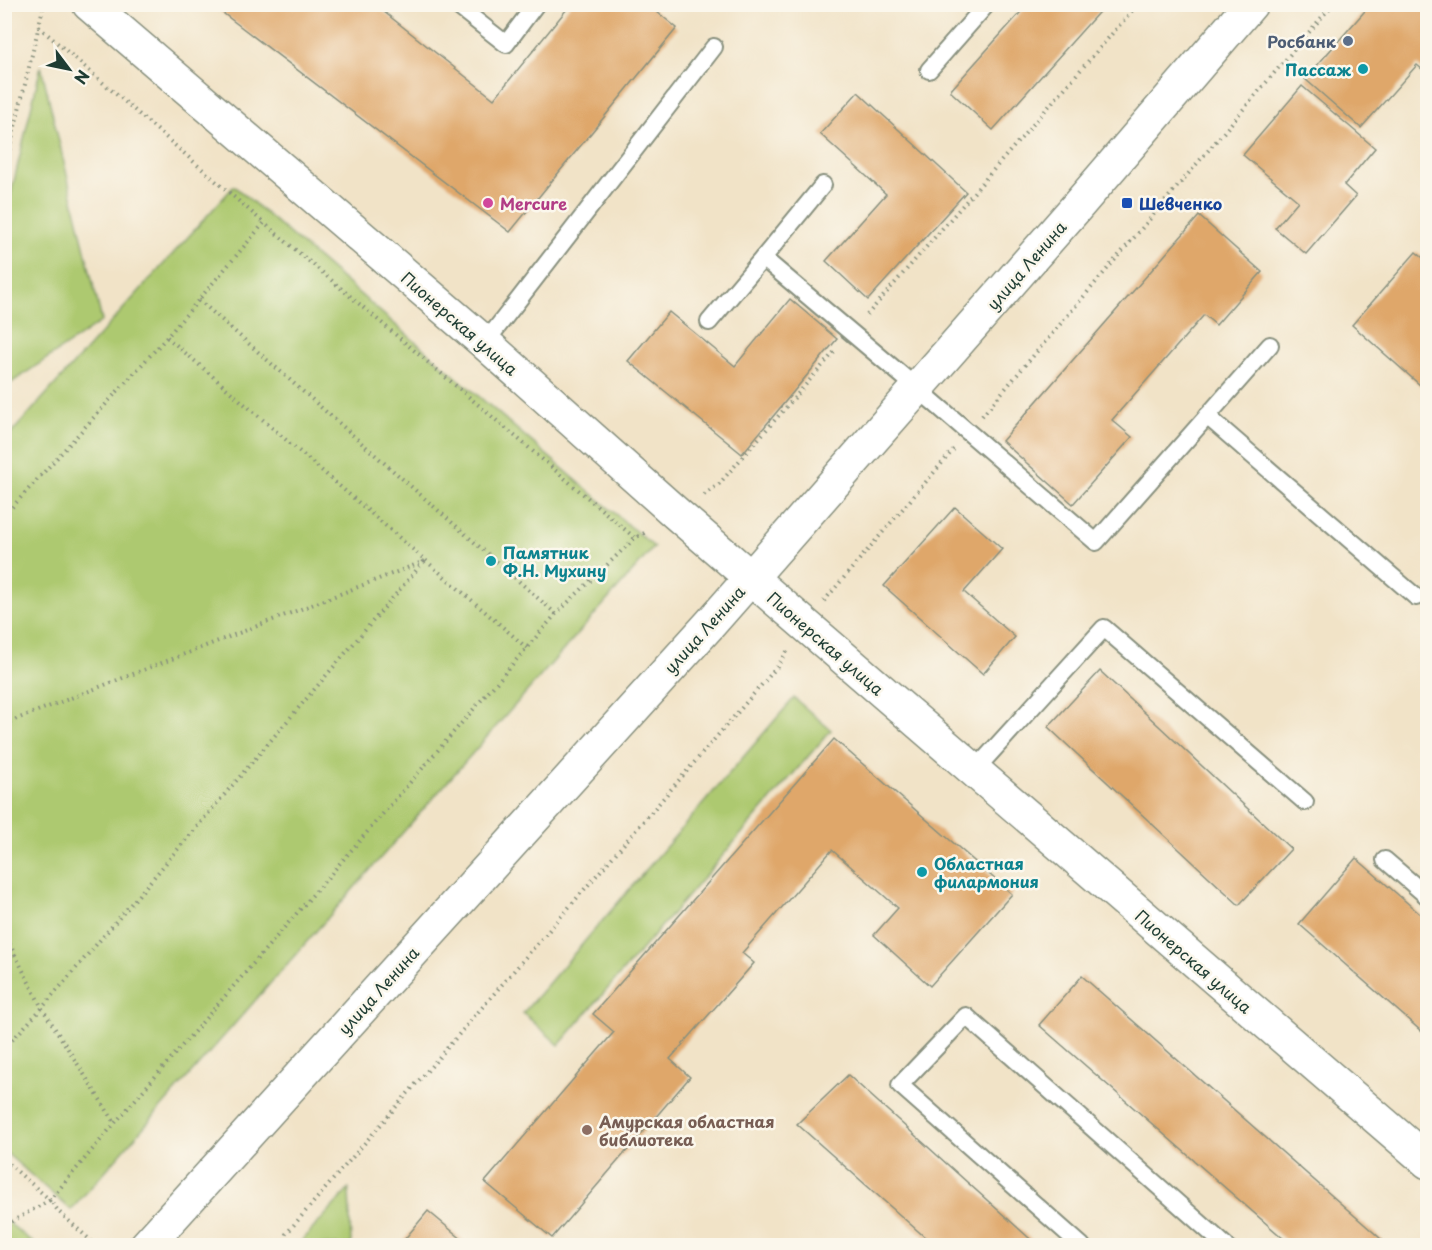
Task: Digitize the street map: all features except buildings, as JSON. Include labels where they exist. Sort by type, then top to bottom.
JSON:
[{"type":"street","name":"Пионерская улица","points":[[89,4],[485,343],[678,515],[1428,1162]]},
{"type":"street","name":"улица Ленина","points":[[146,1245],[750,577],[1074,210],[1251,4]]},
{"type":"lane","points":[[455,4],[506,44],[536,4]]},
{"type":"lane","points":[[929,70],[987,4]]},
{"type":"lane","points":[[485,343],[714,47]]},
{"type":"lane","points":[[709,322],[823,185]]},
{"type":"lane","points":[[763,258],[1096,542],[1270,345]]},
{"type":"lane","points":[[1207,416],[1416,597]]},
{"type":"lane","points":[[974,771],[1104,628],[1305,802]]},
{"type":"lane","points":[[1385,860],[1428,897]]},
{"type":"lane","points":[[1082,1245],[900,1085],[966,1016],[1226,1245]]},
{"type":"path","points":[[4,173],[44,4]]},
{"type":"path","points":[[4,1231],[13,1221],[50,1200],[114,1123],[556,614],[635,538],[678,515],[719,484],[1138,4]]},
{"type":"path","points":[[282,1245],[286,1234],[777,666],[805,624],[1333,4]]},
{"type":"path","points":[[39,27],[264,223],[635,538]]},
{"type":"path","points":[[4,516],[167,337],[264,223]]},
{"type":"path","points":[[199,300],[556,614]]},
{"type":"path","points":[[167,337],[527,648]]},
{"type":"path","points":[[4,724],[425,560]]},
{"type":"path","points":[[4,1049],[42,1008],[425,560]]},
{"type":"path","points":[[4,933],[42,1008],[114,1123]]},
{"type":"path","points":[[4,1160],[97,1245]]},
{"type":"green space","points":[[41,66],[102,321],[5,387],[5,219]]},
{"type":"green space","points":[[234,186],[654,547],[71,1210],[5,1152],[5,440]]},
{"type":"green space","points":[[794,698],[831,730],[559,1045],[523,1013]]},
{"type":"green space","points":[[349,1189],[351,1245],[298,1245]]},
{"type":"green space","points":[[5,1220],[36,1245],[5,1245]]},
{"type":"place","name":"Росбанк","points":[[1348,41]]},
{"type":"place","name":"Пассаж","points":[[1363,69]]},
{"type":"place","name":"Mercure","points":[[488,203]]},
{"type":"place","name":"Шевченко","points":[[1127,203]]},
{"type":"place","name":"Памятник Ф.Н. Мухину","points":[[491,561]]},
{"type":"place","name":"Областная филармония","points":[[922,872]]},
{"type":"place","name":"Амурская областная библиотека","points":[[587,1130]]}]
